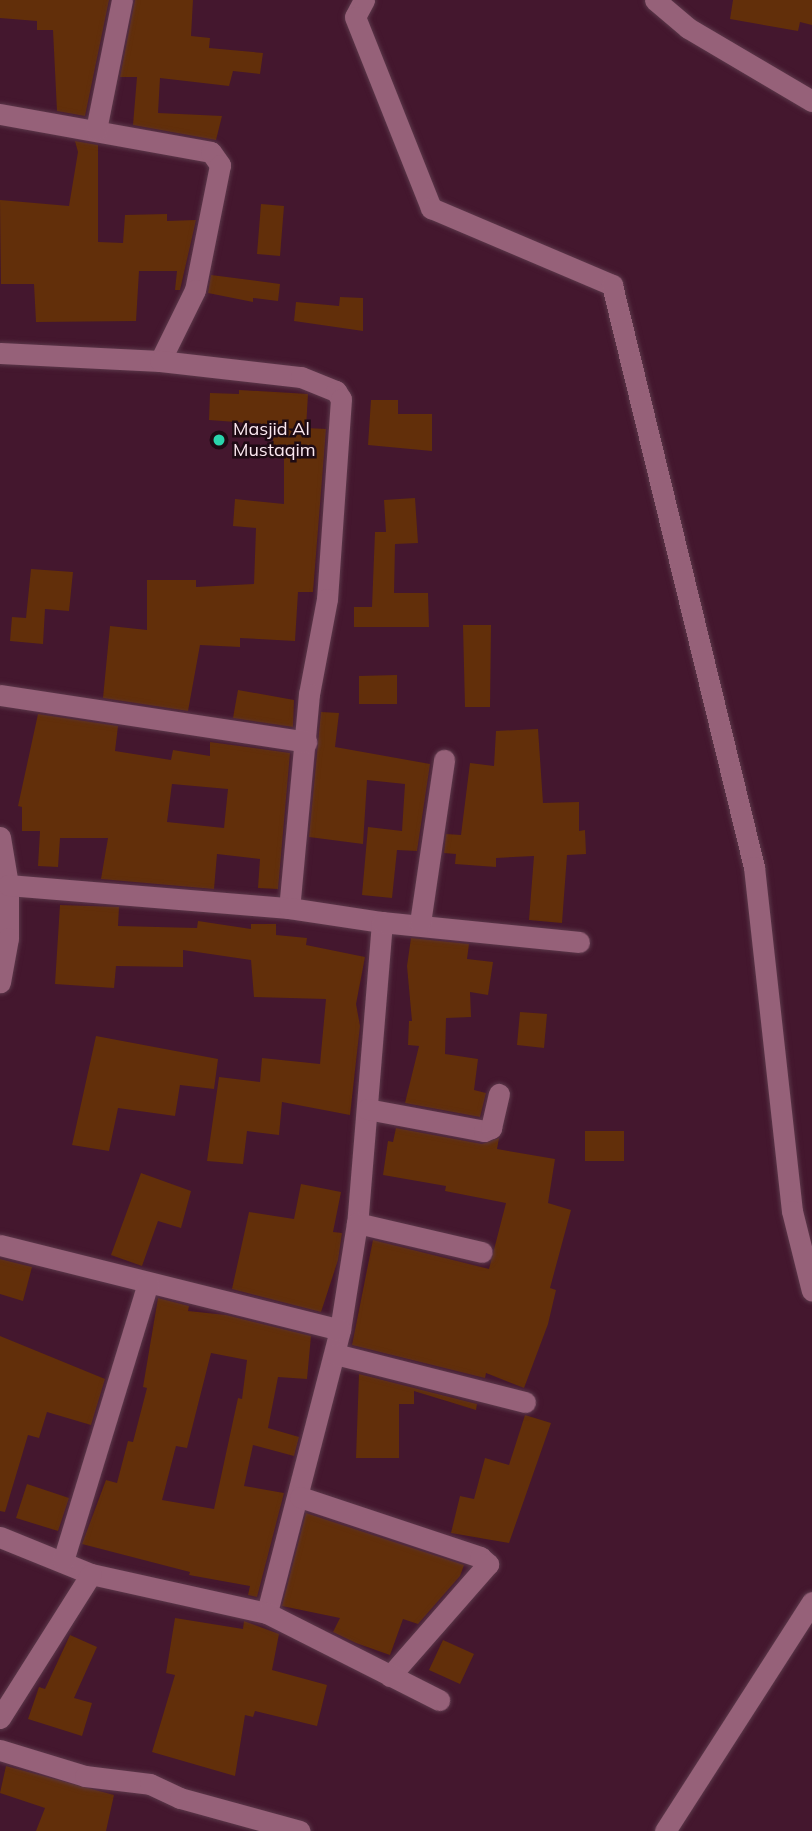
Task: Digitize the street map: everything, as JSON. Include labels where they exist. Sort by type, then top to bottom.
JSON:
[{"type":"street","points":[[96,130],[122,0]]},
{"type":"street","points":[[364,0],[355,17],[431,208],[612,285],[754,867],[792,1211],[812,1291]]},
{"type":"street","points":[[655,0],[688,28],[812,101]]},
{"type":"street","points":[[0,114],[211,152],[220,165],[195,290],[160,361]]},
{"type":"street","points":[[0,353],[160,361],[301,377],[336,391],[341,399],[327,599],[309,694],[289,908]]},
{"type":"street","points":[[0,695],[306,742]]},
{"type":"street","points":[[419,923],[444,760]]},
{"type":"street","points":[[0,837],[8,884],[8,937],[0,982]]},
{"type":"street","points":[[8,884],[289,908],[382,922],[419,923],[579,942]]},
{"type":"street","points":[[267,1613],[300,1497],[340,1330],[357,1223],[382,922]]},
{"type":"street","points":[[367,1109],[484,1131],[491,1128],[499,1094]]},
{"type":"street","points":[[357,1223],[482,1252]]},
{"type":"street","points":[[0,1245],[340,1330]]},
{"type":"street","points":[[63,1561],[148,1283]]},
{"type":"street","points":[[335,1354],[525,1402]]},
{"type":"street","points":[[300,1497],[480,1557],[488,1563],[390,1676]]},
{"type":"street","points":[[0,1537],[91,1574],[267,1613],[439,1700]]},
{"type":"street","points":[[0,1718],[91,1574]]},
{"type":"street","points":[[665,1831],[812,1602]]},
{"type":"street","points":[[0,1750],[85,1776],[150,1784],[180,1798],[300,1831]]},
{"type":"building","points":[[0,0],[109,0],[85,116],[57,111],[53,30],[37,30],[37,21],[0,18]]},
{"type":"building","points":[[135,0],[193,0],[191,36],[210,38],[209,48],[263,53],[260,74],[233,71],[229,86],[160,78],[158,113],[222,116],[216,140],[133,125],[137,77],[120,77]]},
{"type":"building","points":[[733,0],[812,0],[812,25],[800,22],[798,31],[730,19]]},
{"type":"building","points":[[75,141],[98,145],[98,242],[123,243],[125,215],[167,214],[167,221],[196,220],[180,290],[175,290],[177,271],[139,271],[136,321],[36,322],[34,284],[1,284],[0,200],[69,206],[78,152]]},
{"type":"building","points":[[261,204],[284,206],[280,256],[257,254]]},
{"type":"building","points":[[211,275],[280,284],[278,301],[253,298],[253,302],[208,293]]},
{"type":"building","points":[[340,297],[363,298],[363,331],[294,321],[296,302],[339,306]]},
{"type":"building","points":[[239,390],[308,394],[306,428],[326,429],[313,592],[298,592],[295,641],[240,638],[240,647],[200,645],[188,711],[103,698],[110,626],[147,630],[147,580],[196,580],[196,587],[254,584],[256,528],[233,526],[235,499],[284,504],[284,457],[272,457],[274,425],[209,420],[210,393],[239,394]]},
{"type":"building","points":[[371,400],[398,400],[398,414],[432,414],[432,451],[368,445]]},
{"type":"building","points":[[415,498],[418,543],[395,544],[394,593],[428,593],[429,627],[354,627],[354,607],[372,607],[375,532],[386,532],[384,500]]},
{"type":"building","points":[[31,569],[73,572],[69,611],[45,609],[43,644],[10,641],[12,617],[26,618]]},
{"type":"building","points":[[463,625],[491,625],[490,707],[465,707]]},
{"type":"building","points":[[397,675],[397,704],[359,704],[359,676]]},
{"type":"building","points":[[238,690],[294,700],[293,727],[233,718]]},
{"type":"building","points":[[321,712],[339,713],[335,747],[430,764],[417,851],[397,850],[392,898],[362,895],[368,827],[402,831],[405,784],[367,780],[363,844],[309,837]]},
{"type":"building","points":[[38,714],[118,726],[115,751],[171,760],[173,750],[210,756],[210,742],[290,753],[278,889],[258,888],[260,859],[217,854],[214,889],[101,879],[108,838],[60,838],[58,867],[38,866],[40,831],[22,831],[22,807],[18,806]],"holes":[[[172,784],[228,789],[224,828],[167,822]]]},
{"type":"building","points":[[538,729],[543,803],[579,802],[579,831],[585,830],[586,854],[567,855],[562,923],[529,920],[534,856],[496,858],[496,867],[455,864],[456,854],[444,853],[446,834],[461,835],[470,763],[494,766],[496,731]]},
{"type":"building","points":[[60,905],[119,907],[118,926],[197,928],[198,921],[251,929],[251,924],[276,924],[276,935],[307,938],[306,945],[365,957],[356,1004],[360,1026],[350,1115],[282,1102],[279,1135],[247,1131],[243,1164],[207,1161],[219,1077],[260,1082],[262,1058],[320,1064],[326,999],[254,997],[251,960],[183,950],[183,967],[116,966],[114,988],[55,984]]},
{"type":"building","points":[[411,938],[469,944],[467,959],[493,962],[488,995],[470,992],[471,1017],[446,1018],[445,1054],[478,1059],[474,1090],[486,1093],[480,1117],[405,1103],[419,1046],[408,1045],[409,1021],[412,1021],[407,966]]},
{"type":"building","points":[[520,1012],[547,1014],[544,1048],[517,1045]]},
{"type":"building","points":[[96,1036],[218,1059],[214,1089],[180,1085],[175,1116],[118,1108],[109,1151],[72,1145]]},
{"type":"building","points":[[396,1128],[482,1144],[499,1138],[497,1149],[555,1159],[548,1203],[571,1210],[550,1288],[556,1290],[548,1324],[524,1388],[486,1373],[485,1378],[352,1345],[373,1240],[489,1269],[506,1203],[445,1191],[446,1186],[383,1175],[388,1141],[393,1142]]},
{"type":"building","points":[[585,1131],[624,1131],[624,1161],[585,1161]]},
{"type":"building","points":[[141,1173],[191,1191],[181,1228],[158,1221],[142,1266],[111,1255]]},
{"type":"building","points":[[301,1184],[341,1192],[333,1232],[342,1233],[338,1260],[321,1312],[232,1289],[249,1212],[294,1219]]},
{"type":"building","points":[[0,1259],[32,1267],[23,1301],[0,1294]]},
{"type":"building","points":[[158,1298],[189,1306],[188,1311],[226,1315],[311,1336],[307,1379],[278,1377],[268,1428],[299,1437],[294,1456],[253,1445],[244,1486],[284,1493],[257,1597],[248,1595],[250,1586],[189,1575],[190,1572],[82,1544],[106,1480],[117,1483],[128,1441],[133,1442],[147,1388],[143,1387]],"holes":[[[211,1353],[247,1360],[242,1399],[238,1398],[214,1509],[162,1500],[176,1446],[187,1448]]]},
{"type":"building","points":[[0,1336],[105,1379],[91,1425],[47,1412],[39,1438],[28,1435],[5,1512],[0,1511]]},
{"type":"building","points":[[359,1374],[477,1404],[476,1410],[414,1391],[414,1404],[399,1404],[399,1458],[356,1458]]},
{"type":"building","points":[[525,1415],[551,1423],[509,1543],[451,1533],[460,1496],[474,1499],[485,1458],[509,1465]]},
{"type":"building","points":[[27,1484],[69,1498],[58,1531],[16,1518]]},
{"type":"building","points":[[306,1513],[464,1565],[460,1576],[418,1624],[403,1619],[390,1655],[356,1643],[333,1632],[340,1618],[282,1606]]},
{"type":"building","points":[[175,1618],[243,1629],[244,1621],[279,1634],[272,1670],[327,1685],[317,1726],[255,1711],[253,1717],[245,1715],[235,1776],[152,1752],[175,1675],[166,1673]]},
{"type":"building","points":[[70,1635],[97,1647],[74,1698],[92,1703],[82,1736],[28,1719],[39,1687],[45,1689]]},
{"type":"building","points":[[443,1640],[474,1654],[460,1684],[429,1670]]},
{"type":"building","points":[[6,1766],[114,1795],[106,1831],[36,1831],[45,1808],[0,1793]]},
{"type":"place","name":"Masjid Al Mustaqim","points":[[219,440]]}]
